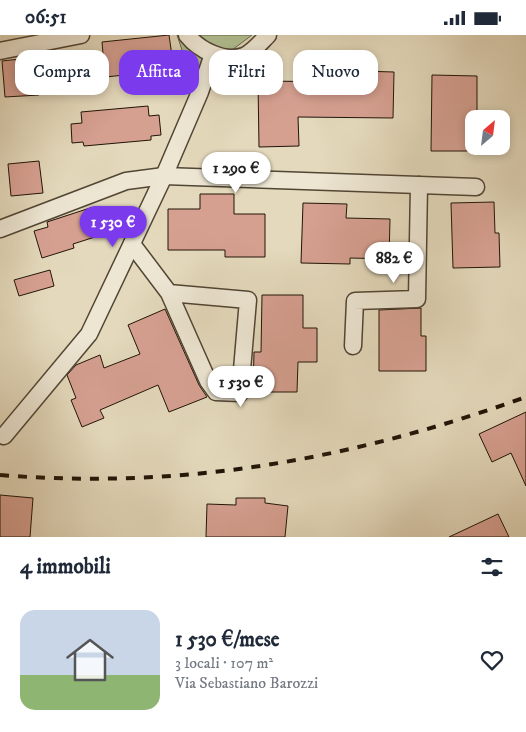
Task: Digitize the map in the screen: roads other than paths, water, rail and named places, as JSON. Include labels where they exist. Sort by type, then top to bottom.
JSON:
[{"type":"street","points":[[0,51],[81,35]]},
{"type":"street","points":[[187,35],[209,52]]},
{"type":"street","points":[[251,50],[268,35]]},
{"type":"street","points":[[4,436],[89,334],[164,176],[200,92],[209,64]]},
{"type":"street","points":[[0,229],[126,181],[164,176],[476,187]]},
{"type":"street","points":[[354,346],[355,301],[417,299],[419,185]]},
{"type":"street","points":[[132,244],[170,293],[208,381],[216,392],[240,393],[248,300],[170,293]]},
{"type":"railway","points":[[0,475],[135,478],[202,473],[267,465],[332,453],[397,437],[461,419],[526,397]]}]
